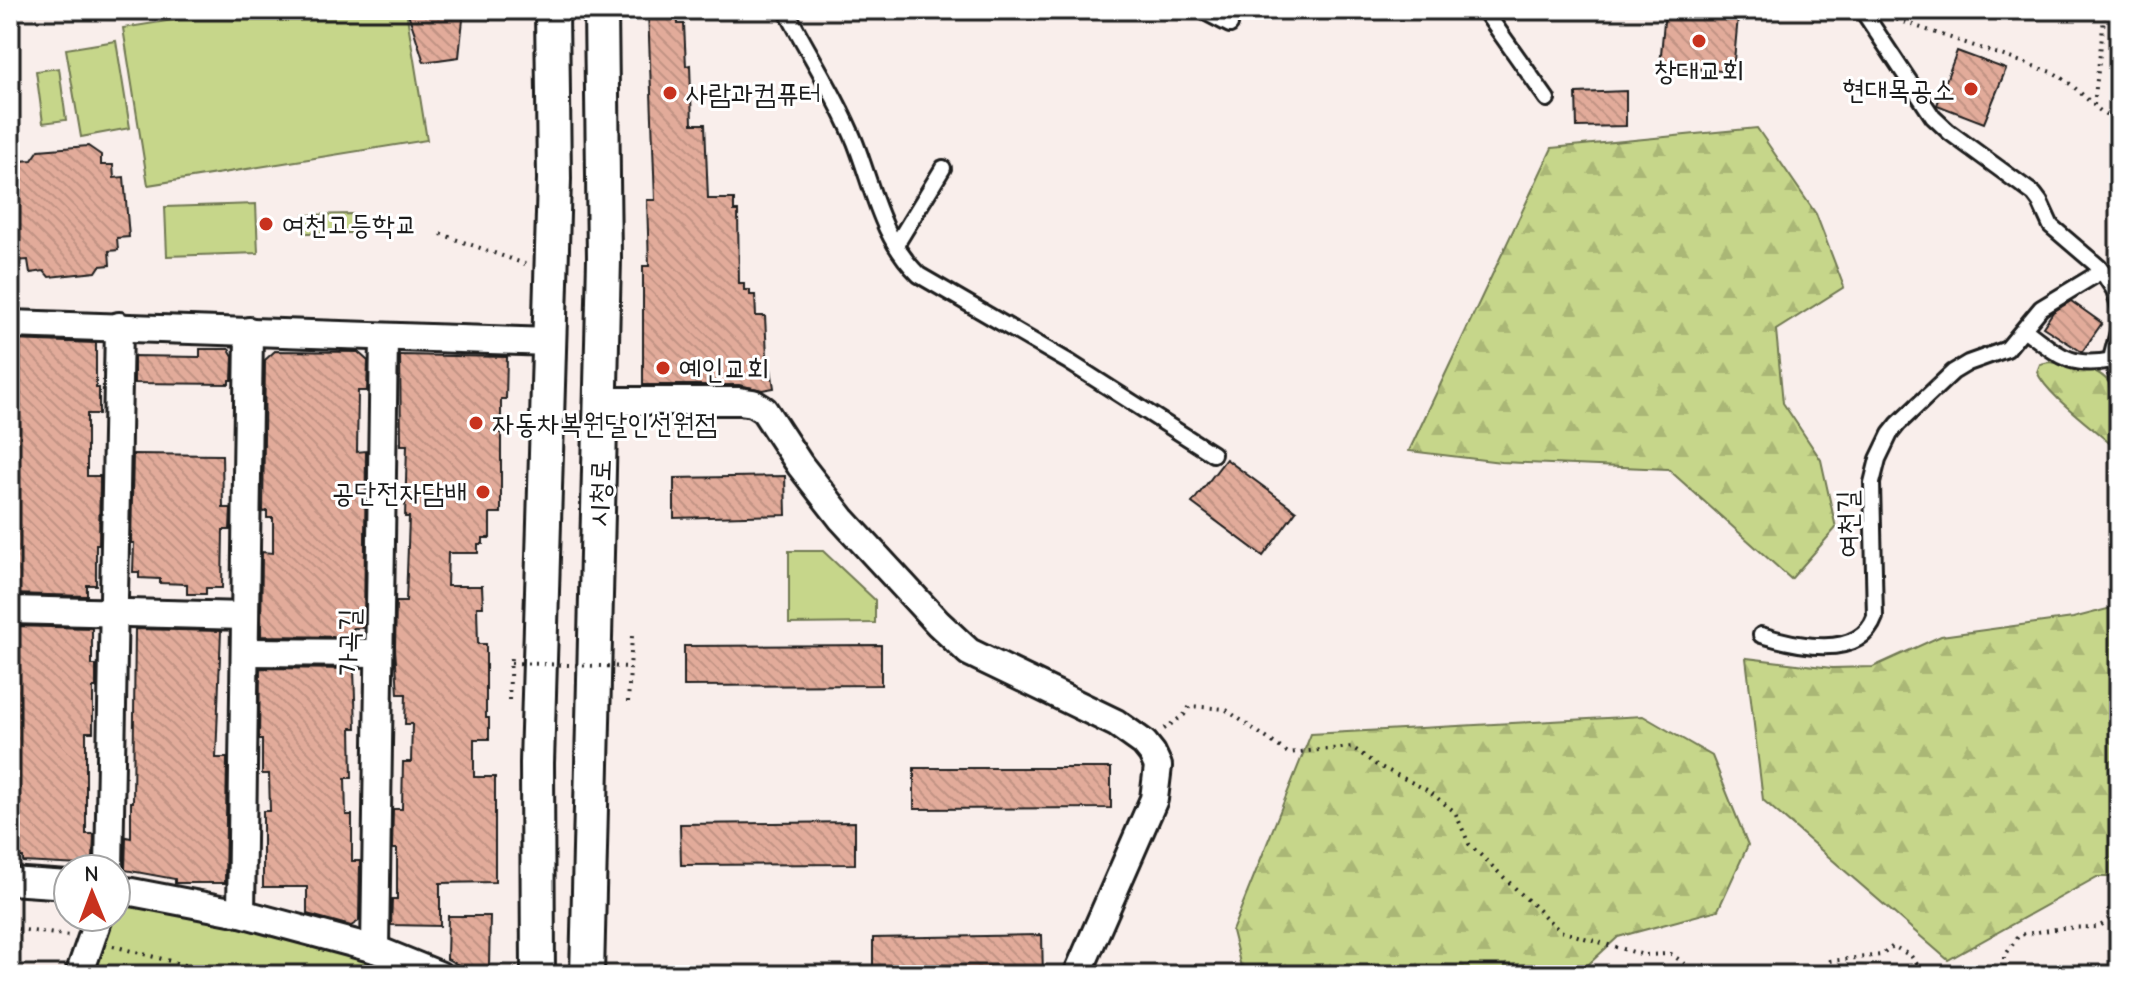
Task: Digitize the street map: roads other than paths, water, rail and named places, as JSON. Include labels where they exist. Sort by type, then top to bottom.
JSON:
[{"type":"street","name":"시청로","points":[[538,975],[537,763],[554,179],[552,10]]},
{"type":"street","name":"시청로","points":[[587,975],[605,149],[601,10]]},
{"type":"street","points":[[10,324],[550,342]]},
{"type":"street","points":[[109,853],[119,326]]},
{"type":"street","points":[[241,913],[249,331]]},
{"type":"street","name":"가곡길","points":[[375,949],[384,337]]},
{"type":"street","points":[[601,401],[753,403],[764,410],[800,465],[842,519],[928,613],[969,652],[1116,723],[1144,743],[1158,766],[1154,799],[1077,975]]},
{"type":"street","points":[[10,610],[245,616]]},
{"type":"street","points":[[245,652],[379,653]]},
{"type":"street","points":[[537,763],[591,762]]},
{"type":"street","points":[[10,881],[52,884]]},
{"type":"street","points":[[132,892],[241,913],[375,949],[439,975]]},
{"type":"street","points":[[79,975],[93,933]]},
{"type":"lane","points":[[786,10],[853,137],[875,204],[908,265],[919,275],[1069,362],[1213,454]]},
{"type":"lane","points":[[1201,10],[1230,25]]},
{"type":"lane","points":[[1484,10],[1547,99]]},
{"type":"lane","points":[[1863,10],[1933,117],[2034,194],[2051,226],[2102,271],[2114,290],[2119,306]]},
{"type":"lane","points":[[896,245],[943,168]]},
{"type":"lane","name":"여천길","points":[[1761,635],[1801,646],[1840,644],[1861,639],[1871,629],[1875,617],[1872,483],[1882,448],[1898,424],[1953,372],[1968,363],[2007,349],[2041,308],[2102,271]]},
{"type":"lane","points":[[2119,328],[2112,360],[2119,387]]},
{"type":"lane","points":[[2025,330],[2073,362],[2092,364],[2112,360]]},
{"type":"place","name":"창대교회","points":[[1699,41]]},
{"type":"place","name":"현대목공소","points":[[1971,89]]},
{"type":"place","name":"사람과컴퓨터","points":[[670,93]]},
{"type":"place","name":"여천고등학교","points":[[266,224]]},
{"type":"place","name":"예인교회","points":[[663,368]]},
{"type":"place","name":"자동차복원달인선원점","points":[[476,423]]},
{"type":"place","name":"공단전자담배","points":[[483,492]]}]
